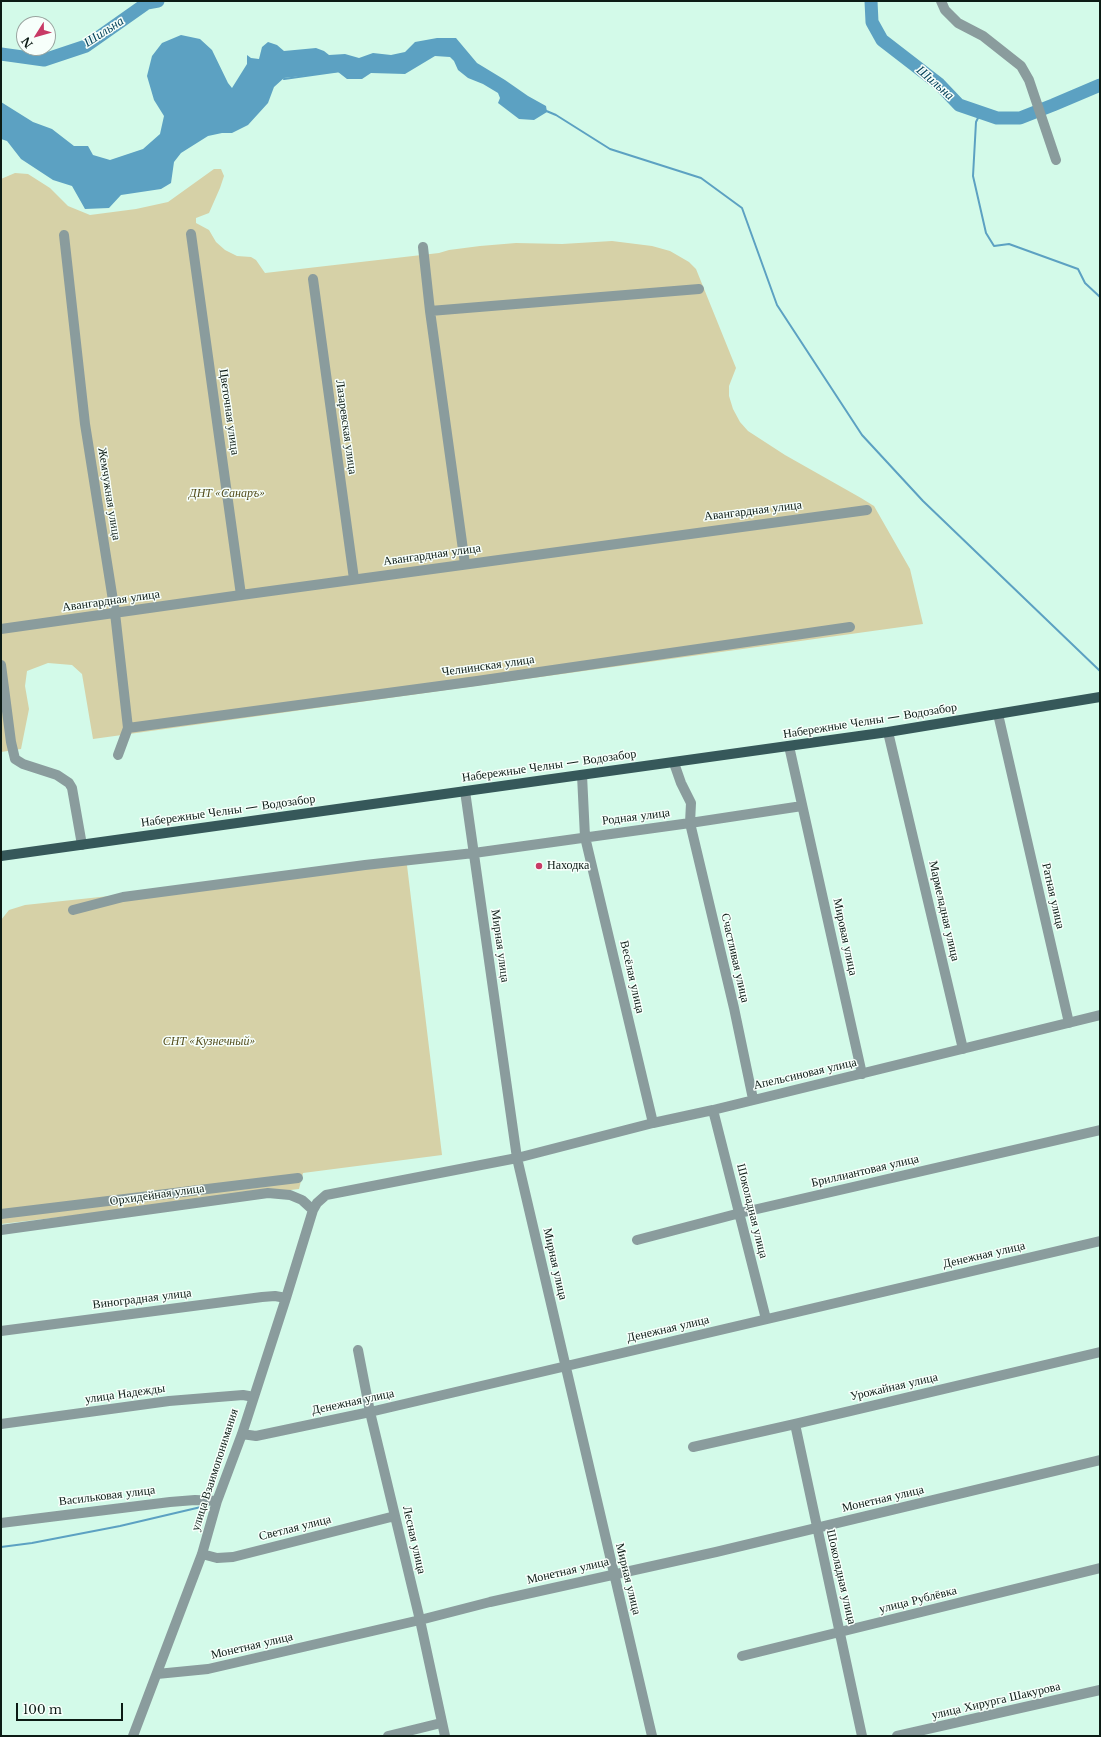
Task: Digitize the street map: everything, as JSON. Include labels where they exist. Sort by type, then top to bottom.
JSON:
[{"type":"main road","name":"Набережные Челны — Водозабор","points":[[1,856],[674,763],[888,732],[1100,697]]},
{"type":"street","points":[[941,1],[945,10],[958,23],[983,36],[1021,66],[1029,80],[1056,160]]},
{"type":"street","name":"Цветочная улица","points":[[191,234],[241,595]]},
{"type":"street","name":"Жемчужная улица","points":[[64,235],[85,424],[115,613],[128,728],[118,755]]},
{"type":"street","points":[[423,247],[430,311],[465,564]]},
{"type":"street","name":"Лазаревская улица","points":[[313,279],[354,579]]},
{"type":"street","points":[[430,311],[699,289]]},
{"type":"street","name":"Авангардная улица","points":[[1,630],[354,579],[867,510]]},
{"type":"street","name":"Челнинская улица","points":[[128,728],[477,681],[850,627]]},
{"type":"street","points":[[1,665],[11,742],[15,759],[23,764],[57,776],[69,783],[72,788],[82,845]]},
{"type":"street","name":"Ратная улица","points":[[998,714],[1069,1023]]},
{"type":"street","name":"Мармеладная улица","points":[[888,732],[963,1049]]},
{"type":"street","name":"Мировая улица","points":[[789,746],[862,1074]]},
{"type":"street","name":"Счастливая улица","points":[[674,763],[681,783],[691,802],[690,823],[734,1008],[753,1099]]},
{"type":"street","name":"Весёлая улица","points":[[582,775],[585,837],[653,1123]]},
{"type":"street","name":"Мирная улица","points":[[464,791],[517,1158],[652,1736]]},
{"type":"street","name":"Родная улица","points":[[73,910],[130,896],[358,866],[474,853],[802,806]]},
{"type":"street","name":"Апельсиновая улица","points":[[313,1210],[317,1203],[326,1195],[517,1158],[653,1123],[713,1110],[753,1099],[1100,1016]]},
{"type":"street","name":"Шоколадная улица","points":[[713,1110],[766,1319]]},
{"type":"street","name":"Бриллиантовая улица","points":[[637,1240],[740,1213],[1100,1130]]},
{"type":"street","points":[[1,1214],[298,1178]]},
{"type":"street","name":"Орхидейная улица","points":[[1,1230],[268,1193],[290,1195],[302,1200],[313,1210]]},
{"type":"street","name":"улица Взаимопонимания","points":[[133,1736],[202,1554],[217,1501],[242,1434],[313,1210]]},
{"type":"street","name":"Денежная улица","points":[[242,1434],[256,1436],[370,1412],[1100,1241]]},
{"type":"street","name":"Виноградная улица","points":[[1,1331],[262,1297],[275,1296],[286,1298]]},
{"type":"street","name":"Лесная улица","points":[[358,1350],[370,1412],[420,1620],[445,1736]]},
{"type":"street","name":"Урожайная улица","points":[[693,1447],[1100,1352]]},
{"type":"street","name":"улица Надежды","points":[[1,1424],[169,1401],[243,1395],[254,1397]]},
{"type":"street","name":"Шоколадная улица","points":[[795,1424],[816,1528],[862,1736]]},
{"type":"street","name":"Монетная улица","points":[[157,1674],[208,1669],[614,1574],[716,1552],[1100,1460]]},
{"type":"street","name":"Васильковая улица","points":[[1,1523],[170,1502],[195,1500],[217,1501]]},
{"type":"street","name":"Светлая улица","points":[[202,1554],[217,1558],[233,1557],[395,1516]]},
{"type":"street","name":"улица Рублёвка","points":[[742,1656],[1100,1568]]},
{"type":"street","name":"улица Хирурга Шакурова","points":[[897,1736],[1100,1690]]},
{"type":"street","points":[[388,1736],[441,1723]]},
{"type":"green space","name":"ДНТ «Санаръ»","points":[[214,169],[221,169],[224,176],[220,188],[209,213],[196,218],[196,223],[209,230],[216,242],[225,250],[237,256],[251,257],[256,260],[265,273],[439,253],[449,250],[480,246],[516,243],[562,244],[612,241],[652,246],[670,251],[689,262],[696,269],[736,368],[729,386],[729,396],[733,409],[740,422],[748,431],[785,455],[874,506],[910,569],[923,624],[93,739],[82,674],[72,665],[48,663],[27,671],[25,686],[29,709],[21,749],[1,752],[1,179],[15,173],[28,174],[50,188],[68,206],[90,215],[136,209],[168,202]]},
{"type":"green space","name":"СНТ «Кузнечный»","points":[[406,857],[442,1155],[303,1173],[299,1189],[1,1224],[1,920],[9,910],[25,905],[119,895]]},
{"type":"water","points":[[181,35],[200,39],[212,50],[228,83],[232,88],[247,64],[247,55],[251,58],[259,59],[262,47],[268,42],[277,45],[284,51],[316,48],[329,55],[345,54],[359,58],[373,53],[391,55],[405,52],[415,42],[437,38],[456,38],[477,63],[546,106],[547,112],[534,120],[519,119],[498,103],[500,98],[498,93],[483,84],[468,78],[458,70],[454,61],[450,57],[435,56],[405,74],[371,73],[362,79],[347,79],[338,72],[284,78],[274,87],[268,103],[248,125],[232,133],[222,133],[208,136],[181,153],[174,162],[171,183],[161,189],[121,195],[109,208],[85,209],[72,186],[53,180],[21,159],[7,141],[1,139],[1,102],[33,122],[52,129],[74,146],[88,146],[93,155],[110,160],[143,149],[160,134],[164,116],[154,100],[147,76],[152,56],[162,43]]},
{"type":"waterway","name":"Шильна","points":[[1,54],[44,60],[86,46],[147,3],[158,1]]},
{"type":"waterway","name":"Шильна","points":[[871,1],[872,22],[882,40],[939,84],[959,105],[997,118],[1020,118],[1100,85]]},
{"type":"waterway","points":[[284,79],[341,71]]},
{"type":"waterway","points":[[544,110],[556,115],[610,149],[701,178],[742,208],[777,305],[862,435],[923,501],[1100,671]]},
{"type":"waterway","points":[[981,112],[976,122],[973,176],[986,233],[994,246],[1009,244],[1078,269],[1085,283],[1100,297]]},
{"type":"waterway","points":[[1,1547],[32,1543],[120,1526],[201,1507]]},
{"type":"place","name":"Находка","points":[[539,866]]}]
